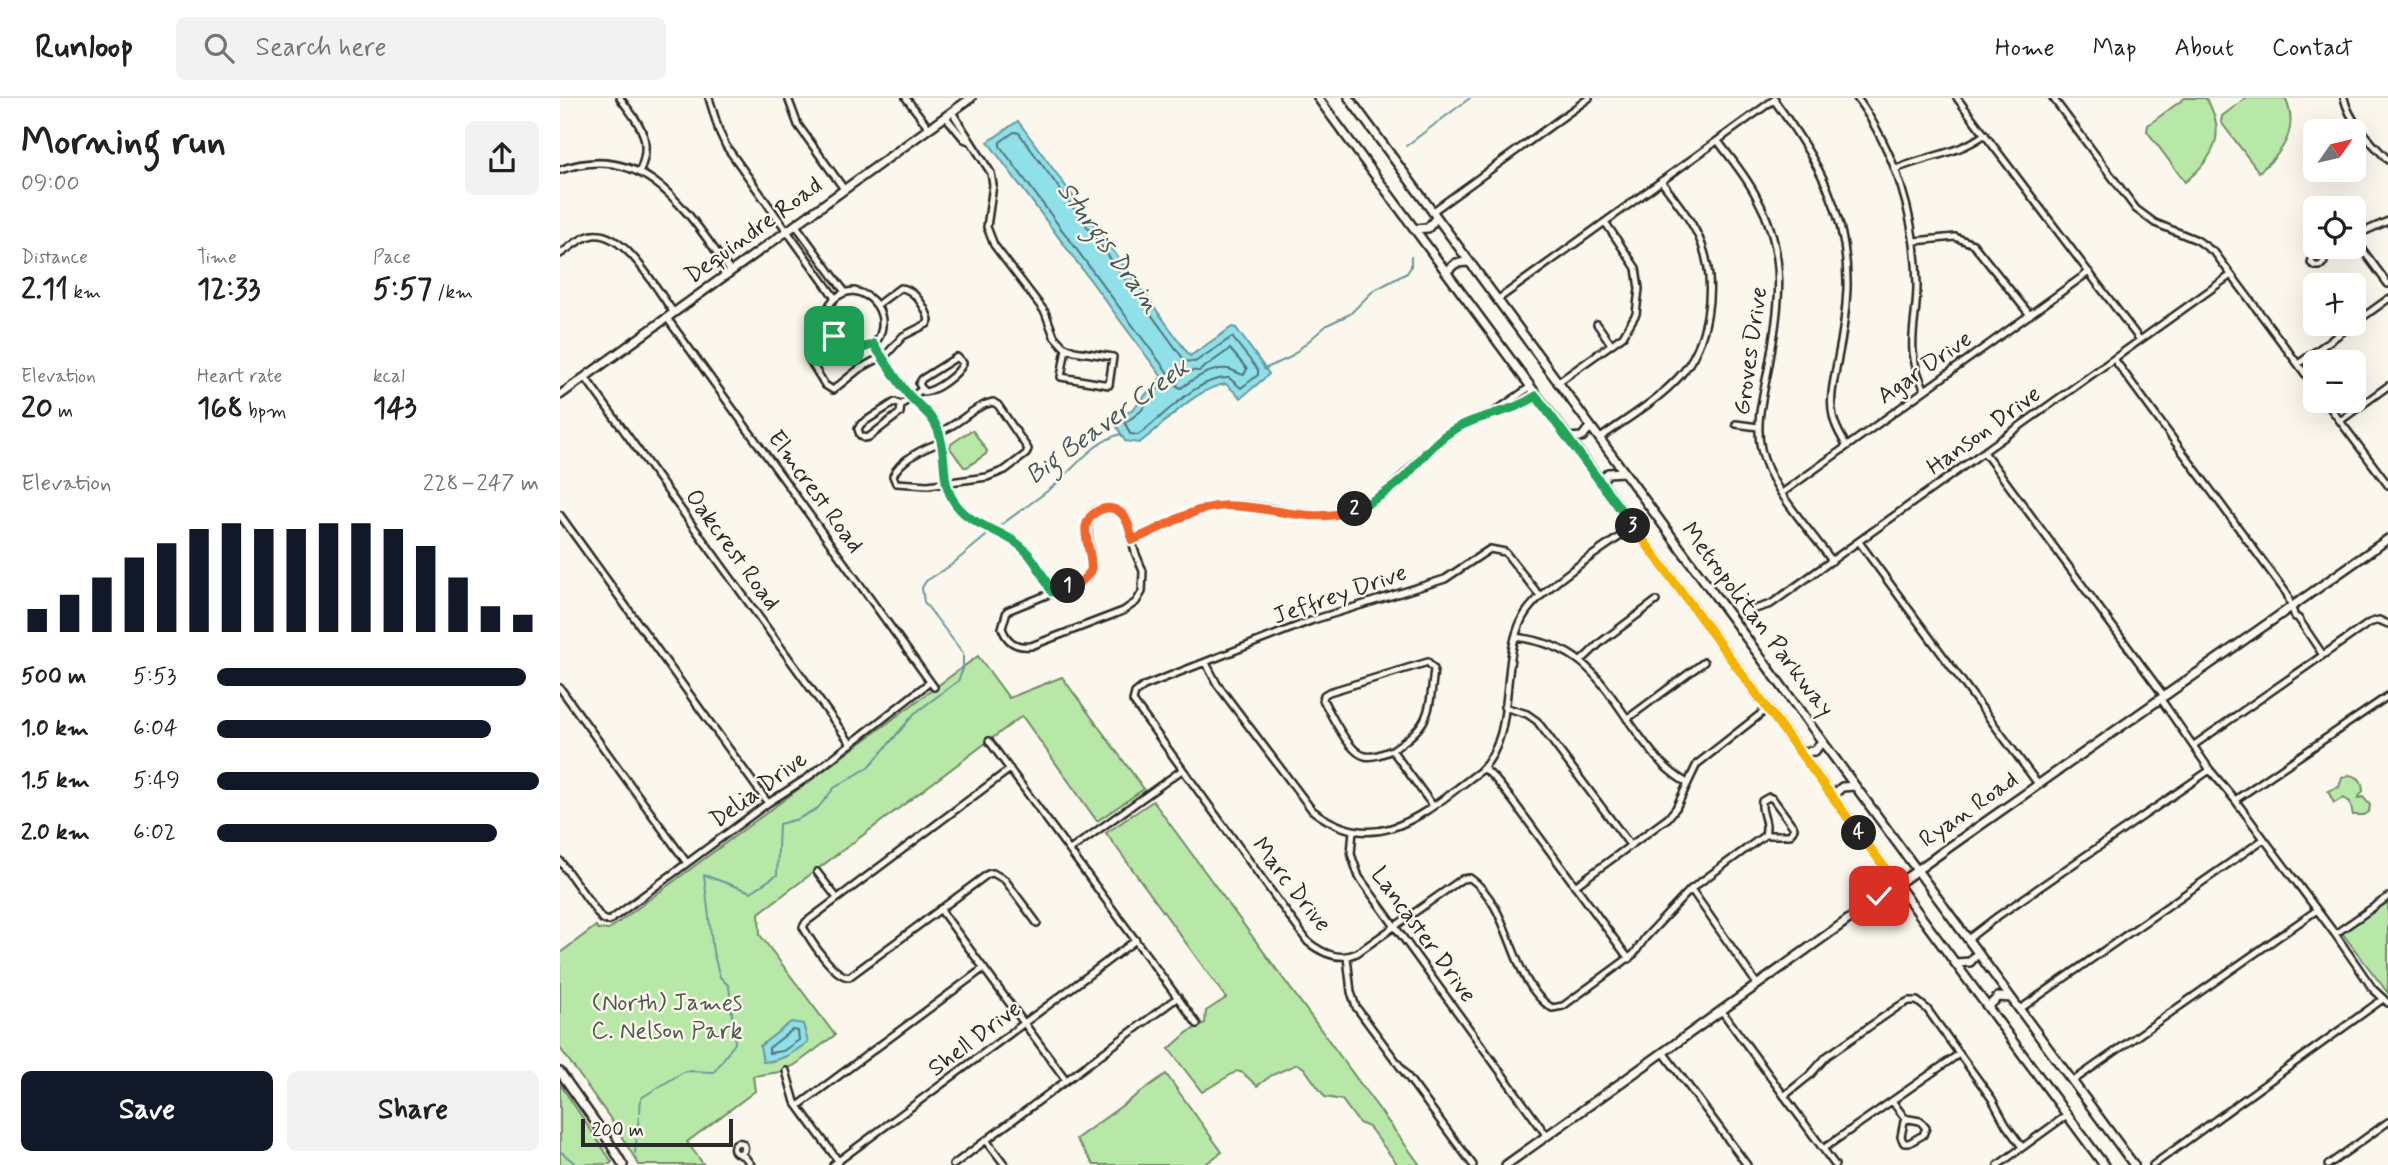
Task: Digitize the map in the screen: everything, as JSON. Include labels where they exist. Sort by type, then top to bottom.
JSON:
[{"type":"main road","name":"Dequindre Road","points":[[560,395],[971,98]]},
{"type":"main road","name":"Metropolitan Parkway","points":[[1318,98],[2104,1165]]},
{"type":"main road","name":"Metropolitan Parkway","points":[[1349,98],[2134,1165]]},
{"type":"main road","points":[[1414,229],[1428,228],[1434,215]]},
{"type":"main road","points":[[1446,272],[1455,263],[1469,262]]},
{"type":"main road","points":[[1567,438],[1582,437],[1590,427]]},
{"type":"main road","points":[[1600,482],[1608,473],[1623,472]]},
{"type":"main road","name":"Ryan Road","points":[[1506,1165],[1917,869],[2388,539]]},
{"type":"main road","points":[[1799,752],[1815,751],[1822,741]]},
{"type":"main road","points":[[1832,796],[1842,787],[1855,786]]},
{"type":"main road","points":[[1955,963],[1970,962],[1978,953]]},
{"type":"main road","points":[[1988,1007],[1997,997],[2011,998]]},
{"type":"main road","points":[[560,1072],[606,1137],[622,1165]]},
{"type":"street","points":[[620,98],[644,134],[646,152],[639,173]]},
{"type":"street","points":[[709,98],[726,146],[787,230],[839,295]]},
{"type":"street","points":[[788,98],[798,125],[844,189]]},
{"type":"street","points":[[906,98],[929,128]]},
{"type":"street","points":[[1434,215],[1589,98]]},
{"type":"street","points":[[1857,98],[1882,138],[1896,169],[1914,241],[1917,301],[1912,354],[1916,372],[1925,390]]},
{"type":"street","points":[[1957,98],[2140,340]]},
{"type":"street","points":[[2053,98],[2136,209],[2155,223],[2204,244],[2215,253],[2303,371]]},
{"type":"street","points":[[2344,98],[2351,116],[2388,160]]},
{"type":"street","points":[[1497,300],[1775,99],[1815,158],[1829,191],[1845,250],[1847,292],[1832,409],[1846,445]]},
{"type":"street","points":[[949,114],[964,139],[971,142],[989,168],[992,177],[987,223],[992,243],[1045,312],[1054,336],[1066,348],[1113,357],[1109,385],[1061,377],[1066,348]]},
{"type":"street","points":[[1896,169],[1923,158],[1957,150],[1985,134]]},
{"type":"street","name":"Groves Drive","points":[[1718,141],[1758,198],[1772,232],[1777,257],[1780,286],[1777,314],[1758,427],[1766,466],[1782,493],[1832,561]]},
{"type":"street","points":[[560,170],[601,164],[639,173],[662,186],[680,203],[730,272]]},
{"type":"street","points":[[1599,439],[1658,396],[1681,375],[1695,353],[1704,328],[1709,297],[1706,256],[1690,220],[1661,181]]},
{"type":"street","points":[[2366,230],[2388,221]]},
{"type":"street","points":[[1557,383],[1623,336],[1632,323],[1637,308],[1639,281],[1633,261],[1605,222]]},
{"type":"street","points":[[795,224],[839,295]]},
{"type":"street","name":"Elmcrest Road","points":[[560,254],[589,236],[603,235],[615,239],[627,250],[670,315],[932,684]]},
{"type":"street","points":[[1914,241],[1955,237],[1973,244],[2030,315]]},
{"type":"street","points":[[2366,254],[2388,284]]},
{"type":"street","name":"Agar Drive","points":[[1782,493],[2089,272]]},
{"type":"street","name":"Hanson Drive","points":[[1755,609],[1771,604],[2231,275]]},
{"type":"street","points":[[834,336],[808,359],[830,390],[836,389],[855,372],[883,357],[903,336],[927,324],[929,317],[911,291],[905,287],[877,305]]},
{"type":"street","points":[[862,292],[877,305],[883,326],[881,335],[873,344],[864,348],[843,344],[827,326],[826,313],[839,295],[862,292]]},
{"type":"street","points":[[2298,364],[2388,299]]},
{"type":"street","points":[[1597,324],[1611,344]]},
{"type":"street","points":[[873,344],[911,397],[929,415],[939,432],[946,482],[952,499],[963,513],[979,525],[1017,543],[1031,557],[1052,592]]},
{"type":"street","points":[[951,358],[962,360],[961,369],[932,391],[921,390],[919,384],[922,379],[951,358]]},
{"type":"street","points":[[2114,359],[2287,594],[2295,617],[2322,655]]},
{"type":"street","name":"Oakcrest Road","points":[[585,377],[850,744]]},
{"type":"street","points":[[2340,421],[2388,386]]},
{"type":"street","points":[[1509,407],[1530,387]]},
{"type":"street","points":[[901,405],[890,403],[860,424],[860,435],[867,438],[882,427],[900,413],[901,405],[921,390]]},
{"type":"street","points":[[1132,540],[1187,513],[1220,506],[1256,507],[1315,516],[1348,512],[1381,495],[1398,482],[1447,434],[1473,419],[1536,396]]},
{"type":"street","points":[[939,432],[951,428],[984,405],[993,402],[998,405],[1028,449],[1023,457],[999,474],[981,479],[901,485],[896,483],[893,476],[895,470],[917,453],[942,442]]},
{"type":"street","points":[[2334,413],[2388,485]]},
{"type":"street","points":[[1736,424],[1758,427]]},
{"type":"street","points":[[1984,452],[2162,697],[2210,770],[2335,934],[2373,989],[2385,1001],[2153,1165]]},
{"type":"street","points":[[1111,508],[1121,513],[1127,521],[1143,579],[1142,592],[1131,606],[1084,628],[1031,646],[1019,647],[1012,644],[1002,628],[1007,611],[1052,592],[1082,581],[1090,575],[1092,566],[1086,525],[1093,514],[1098,510],[1111,508]]},
{"type":"street","points":[[560,515],[768,803]]},
{"type":"street","points":[[1206,663],[1217,684],[1306,804],[1331,822],[1353,830],[1373,832],[1394,829],[1412,821],[1483,768],[1496,747],[1515,637],[1522,618],[1540,596],[1633,527]]},
{"type":"street","points":[[1859,542],[2038,784]]},
{"type":"street","name":"Jeffrey Drive","points":[[1133,697],[1144,686],[1313,621],[1445,579],[1490,549],[1505,552],[1540,596]]},
{"type":"street","points":[[1581,661],[1601,642],[1656,601]]},
{"type":"street","points":[[2194,744],[2369,623],[2381,621],[2388,624]]},
{"type":"street","points":[[1515,637],[1551,644],[1581,661],[1597,677],[1663,767],[1687,783]]},
{"type":"street","points":[[1428,662],[1434,669],[1427,718],[1417,731],[1392,750],[1376,756],[1360,754],[1335,723],[1323,699],[1324,695],[1428,662]]},
{"type":"street","points":[[1627,719],[1704,662]]},
{"type":"street","name":"Delia Drive","points":[[560,861],[605,921],[609,921],[932,684]]},
{"type":"street","points":[[560,688],[687,863]]},
{"type":"street","points":[[2235,800],[2388,696]]},
{"type":"street","name":"Marc Drive","points":[[1133,697],[1138,711],[1308,942],[1325,953],[1347,957],[1366,948],[1462,879],[1470,878],[1477,883],[1499,914],[1532,987],[1552,1008],[1563,1006],[1629,959]]},
{"type":"street","points":[[1504,708],[1527,714],[1538,721],[1630,845]]},
{"type":"street","points":[[1575,886],[1670,815],[1692,772],[1703,757],[1767,709]]},
{"type":"street","points":[[989,741],[1197,1024]]},
{"type":"street","points":[[1392,750],[1433,806]]},
{"type":"street","points":[[1483,768],[1496,780],[1629,959],[1691,889],[1765,835],[1790,835],[1794,828],[1769,797],[1762,801],[1761,805],[1767,822],[1765,835]]},
{"type":"street","points":[[1010,769],[837,898],[803,927],[835,971],[845,977],[852,975],[988,874],[993,873],[1005,880],[1037,923]]},
{"type":"street","points":[[1070,850],[1182,770]]},
{"type":"street","points":[[1968,939],[2210,770]]},
{"type":"street","name":"Lancaster Drive","points":[[1353,830],[1350,854],[1354,869],[1547,1136]]},
{"type":"street","points":[[2020,1009],[2264,839]]},
{"type":"street","points":[[817,872],[837,898]]},
{"type":"street","points":[[1691,889],[1757,984]]},
{"type":"street","points":[[2335,934],[2388,897]]},
{"type":"street","points":[[940,909],[1066,1080]]},
{"type":"street","points":[[2073,1081],[2316,910]]},
{"type":"street","name":"Shell Drive","points":[[836,1163],[1136,940]]},
{"type":"street","points":[[1347,957],[1350,992],[1356,1007],[1473,1165]]},
{"type":"street","points":[[798,1106],[984,968]]},
{"type":"street","points":[[953,1165],[1178,997]]},
{"type":"street","points":[[1784,1096],[1828,1056],[1899,1006],[1913,1000],[1923,1005],[1992,1099],[2022,1147]]},
{"type":"street","points":[[1721,1010],[1835,1165]]},
{"type":"street","points":[[1663,1052],[1747,1165]]},
{"type":"street","points":[[1823,1149],[1959,1054]]},
{"type":"street","points":[[786,1071],[790,1090],[798,1106],[836,1163]]},
{"type":"street","points":[[1892,1101],[1905,1120],[1923,1123],[1926,1128],[1923,1135],[1913,1142],[1904,1143],[1901,1137],[1905,1120]]},
{"type":"street","points":[[1998,1165],[2067,1115]]},
{"type":"street","points":[[2329,1165],[2388,1122]]},
{"type":"street","points":[[986,1140],[1005,1165]]},
{"type":"street","points":[[743,1154],[751,1165]]},
{"type":"green space","points":[[2185,98],[2206,98],[2213,111],[2217,134],[2215,144],[2204,164],[2185,182],[2147,131],[2148,125]]},
{"type":"green space","points":[[2246,98],[2285,98],[2291,120],[2290,130],[2282,148],[2259,172],[2221,122],[2222,116]]},
{"type":"green space","points":[[973,431],[987,451],[964,467],[950,448],[951,444]]},
{"type":"green space","name":"(North) James C. Nelson Park","points":[[978,656],[1009,698],[1062,677],[1144,789],[1097,821],[1022,716],[759,913],[760,935],[835,1035],[795,1065],[780,1072],[753,1076],[755,1091],[687,1142],[704,1165],[639,1165],[610,1118],[560,1048],[560,953],[596,926],[598,929],[608,930]]},
{"type":"green space","points":[[2349,775],[2360,780],[2363,791],[2358,798],[2363,797],[2370,805],[2369,812],[2364,815],[2353,815],[2350,802],[2343,798],[2334,803],[2328,791],[2339,787],[2342,778]]},
{"type":"green space","points":[[1153,801],[1420,1165],[1398,1165],[1369,1127],[1359,1123],[1342,1100],[1325,1097],[1304,1068],[1297,1064],[1272,1075],[1257,1086],[1237,1071],[1202,1092],[1169,1049],[1188,1032],[1205,1023],[1206,1011],[1226,998],[1106,833]]},
{"type":"green space","points":[[2388,902],[2388,993],[2342,933]]},
{"type":"green space","points":[[1166,1074],[1222,1152],[1204,1165],[1094,1165],[1076,1139]]},
{"type":"green space","points":[[560,1084],[612,1162],[610,1164],[560,1165]]},
{"type":"water","name":"Sturgis Drain","points":[[1018,121],[1190,356],[1232,327],[1236,328],[1269,374],[1267,376],[1241,398],[1226,384],[1203,392],[1139,443],[1125,441],[1116,425],[1162,377],[988,142]]},
{"type":"water","points":[[791,1022],[803,1024],[808,1042],[787,1056],[763,1062],[760,1046]]},
{"type":"waterway","name":"Big Beaver Creek","points":[[1406,146],[1470,98]]},
{"type":"waterway","name":"Big Beaver Creek","points":[[1264,369],[1289,358],[1327,325],[1350,314],[1373,291],[1407,273],[1411,267],[1411,257]]},
{"type":"waterway","name":"Big Beaver Creek","points":[[1001,525],[1055,485],[1094,448],[1121,434]]},
{"type":"waterway","name":"Big Beaver Creek","points":[[640,1112],[641,1098],[685,1071],[714,1072],[735,1043],[729,986],[720,977],[713,952],[704,875],[751,892],[777,875],[779,824],[798,819],[818,808],[834,788],[869,767],[915,713],[958,681],[963,669],[963,653],[924,602],[922,588],[926,581],[950,566],[986,536]]},
{"type":"waterway","name":"Big Beaver Creek","points":[[635,1153],[639,1117]]},
{"type":"waterway","points":[[560,1151],[577,1165]]},
{"type":"route","points":[[834,336],[843,344],[854,348],[873,344],[905,390],[937,426],[943,449],[946,482],[956,505],[979,525],[1021,546],[1037,565],[1052,592],[1082,581],[1090,575],[1092,566],[1086,525],[1098,510],[1118,510],[1127,521],[1132,540],[1187,513],[1220,506],[1239,505],[1315,516],[1348,512],[1392,487],[1447,434],[1473,419],[1511,410],[1536,396],[1897,884],[1879,896]]}]
